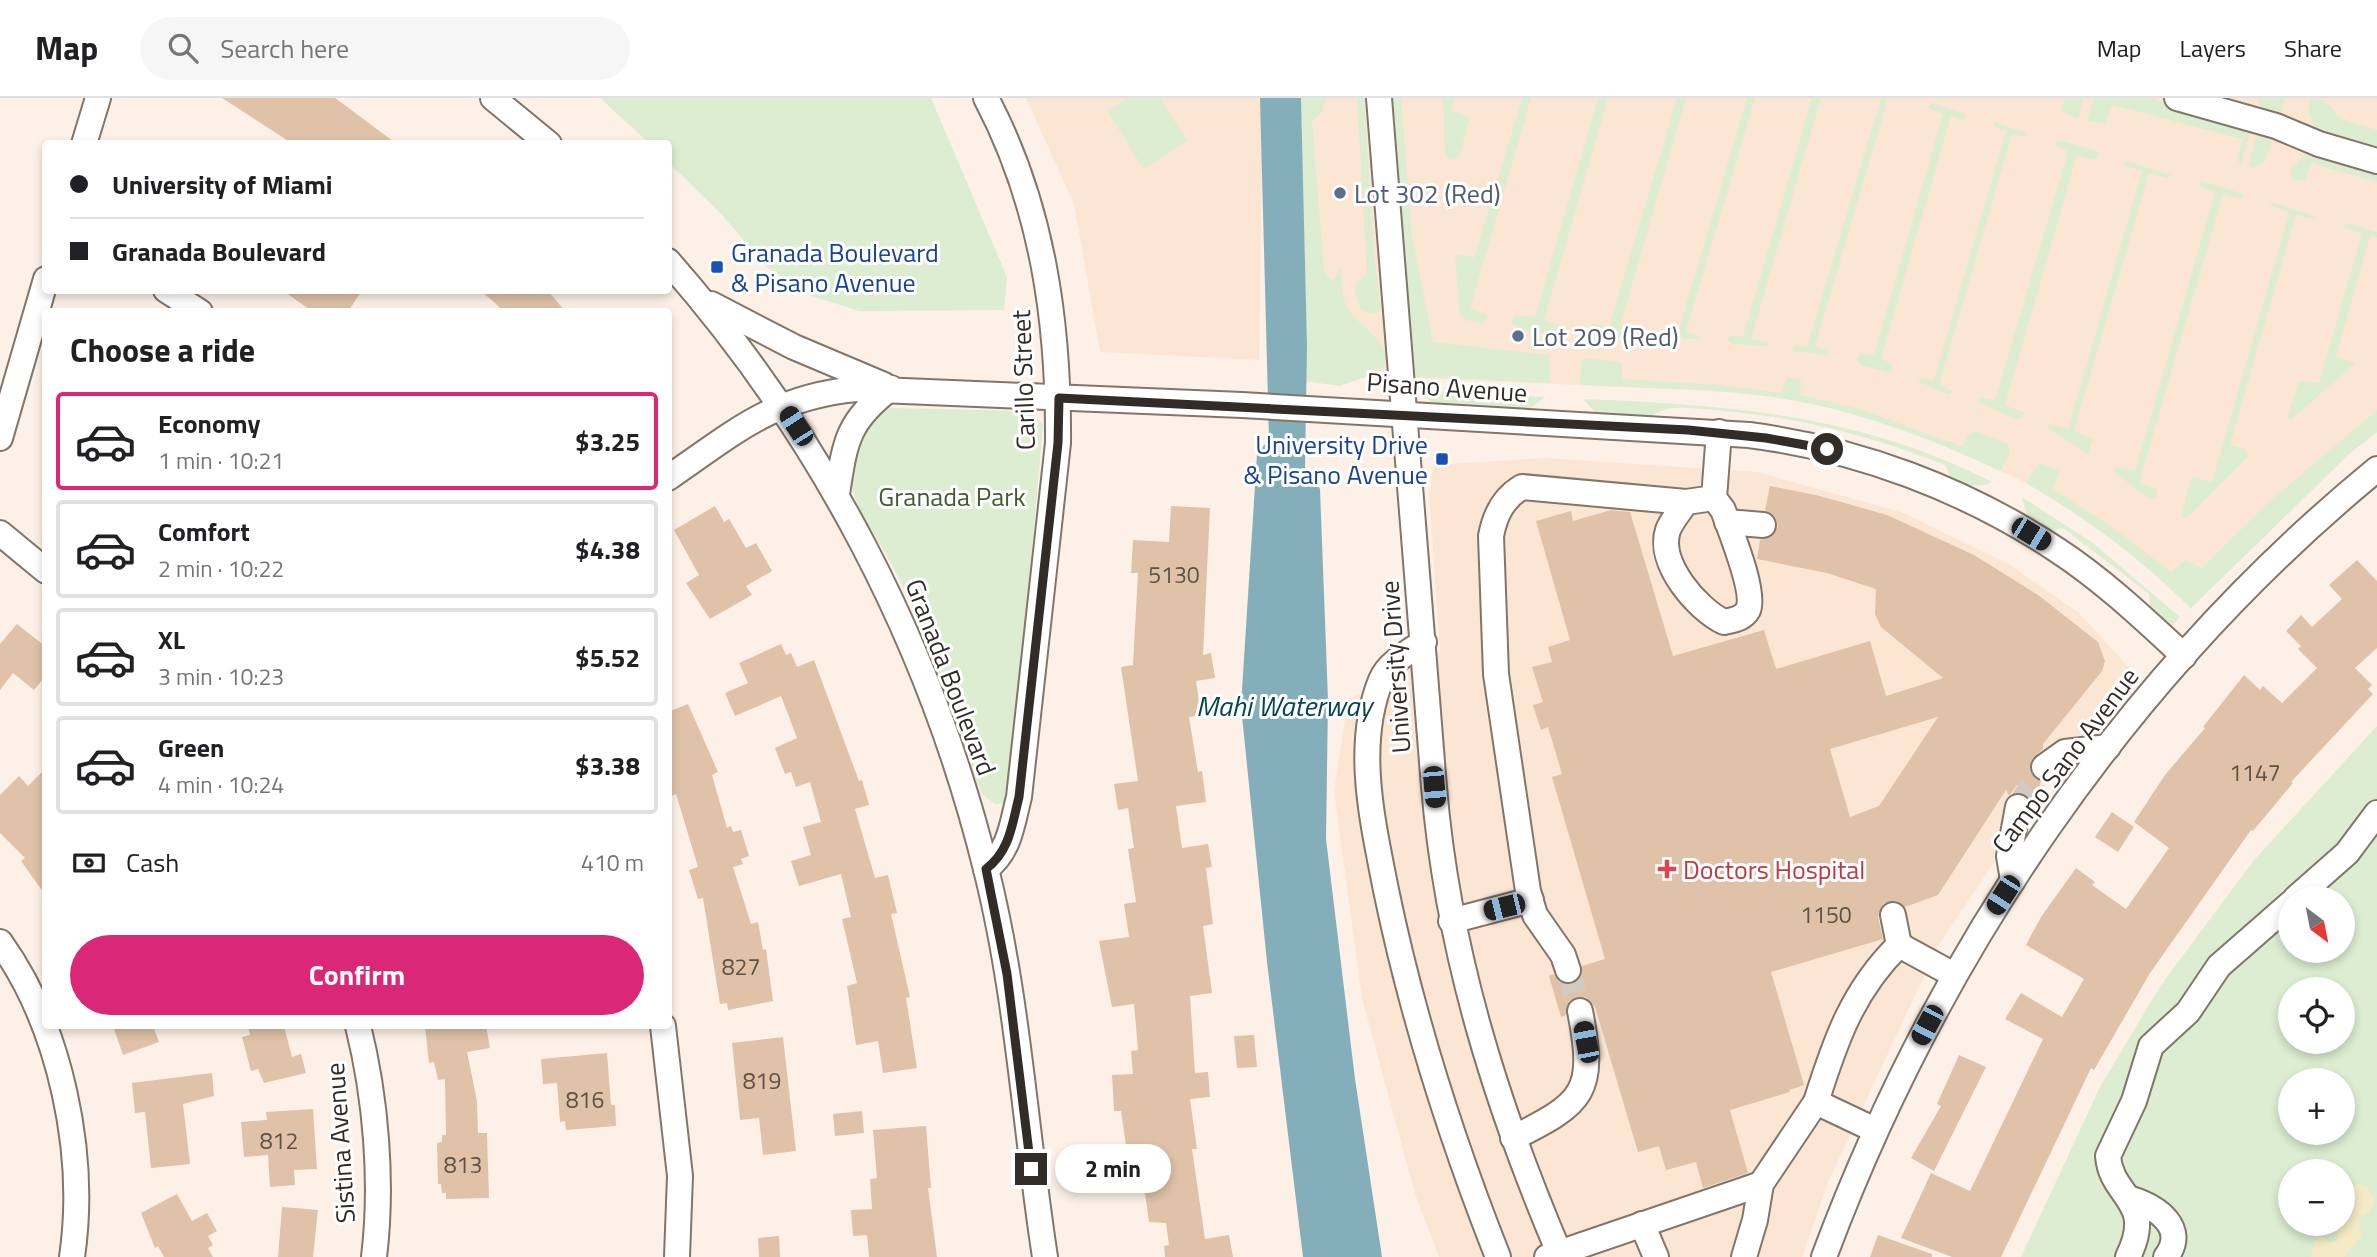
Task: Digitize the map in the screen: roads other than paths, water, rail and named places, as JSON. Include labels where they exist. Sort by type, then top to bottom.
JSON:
[{"type":"street","points":[[86,140],[97,98]]},
{"type":"street","points":[[494,98],[544,140]]},
{"type":"street","name":"Carillo Street","points":[[986,98],[1017,165],[1044,261],[1056,339],[1059,398],[1058,443],[1019,797],[1005,849],[1000,859],[986,869]]},
{"type":"street","name":"University Drive","points":[[1379,98],[1436,820],[1451,921],[1474,1019],[1555,1255]]},
{"type":"street","points":[[2177,98],[2377,161]]},
{"type":"street","name":"Granada Boulevard","points":[[672,266],[782,404],[837,494],[886,585],[921,666],[986,869],[1003,953],[1045,1257]]},
{"type":"street","points":[[0,438],[42,293]]},
{"type":"street","points":[[172,294],[194,308]]},
{"type":"street","points":[[697,294],[742,323],[891,388],[858,417],[843,457],[837,494]]},
{"type":"street","name":"Pisano Avenue","points":[[672,475],[741,428],[782,404],[815,393],[891,388],[1719,432],[1766,438],[1852,456],[1904,472],[1972,501],[2065,556],[2184,656]]},
{"type":"street","points":[[1686,502],[1667,531],[1669,555],[1682,585],[1696,604],[1724,622],[1737,620],[1747,612],[1751,597],[1727,522],[1714,498],[1719,432]]},
{"type":"street","name":"Campo Sano Avenue","points":[[1824,1257],[1875,1130],[1954,975],[2013,880],[2108,747],[2184,656],[2241,596],[2377,469]]},
{"type":"street","points":[[1568,970],[1563,955],[1535,915],[1531,900],[1496,674],[1491,536],[1494,520],[1511,493],[1522,487],[1686,502],[1714,498]]},
{"type":"street","points":[[1727,522],[1763,525]]},
{"type":"street","points":[[0,533],[42,568]]},
{"type":"street","points":[[1424,642],[1400,658],[1382,677],[1371,712],[1368,768],[1373,823],[1395,935],[1419,1028],[1460,1160],[1498,1257]]},
{"type":"street","points":[[2044,767],[2065,752],[2108,747]]},
{"type":"street","points":[[2013,880],[2009,856],[2018,807]]},
{"type":"street","points":[[2310,886],[2347,853],[2377,813]]},
{"type":"street","points":[[1451,921],[1531,900]]},
{"type":"street","points":[[2128,1257],[2137,1228],[2131,1199],[2109,1166],[2108,1156],[2134,1101],[2151,1046],[2188,1012],[2219,966],[2278,914]]},
{"type":"street","points":[[1892,915],[1899,945],[1954,975]]},
{"type":"street","points":[[0,942],[27,988],[42,1027]]},
{"type":"street","points":[[1744,1257],[1755,1220],[1761,1184],[1816,1102],[1841,1027],[1883,961],[1899,945]]},
{"type":"street","points":[[1513,1139],[1569,1107],[1583,1090],[1586,1042],[1580,1011]]},
{"type":"street","points":[[43,1029],[59,1072],[74,1180],[72,1257]]},
{"type":"street","name":"Sistina Avenue","points":[[359,1029],[365,1052],[374,1135],[377,1194],[374,1257]]},
{"type":"street","points":[[663,1029],[681,1175],[677,1257]]},
{"type":"street","points":[[1816,1102],[1875,1130]]},
{"type":"street","points":[[1555,1255],[1761,1184]]},
{"type":"street","points":[[2131,1199],[2155,1209],[2171,1225],[2175,1234],[2166,1257]]},
{"type":"street","points":[[1642,1224],[1656,1257]]},
{"type":"water","name":"Mahi Waterway","points":[[1260,98],[1301,98],[1307,346],[1305,467],[1320,489],[1328,700],[1326,839],[1355,1079],[1382,1257],[1303,1257],[1267,962],[1241,706],[1257,454],[1269,439]]},
{"type":"tunnel","points":[[2018,807],[2044,767]]},
{"type":"tunnel","points":[[1568,970],[1580,1011]]},
{"type":"place","name":"Lot 302 (Red)","points":[[1340,193]]},
{"type":"place","name":"Granada Boulevard & Pisano Avenue","points":[[717,267]]},
{"type":"place","name":"Lot 209 (Red)","points":[[1518,336]]},
{"type":"place","name":"University Drive & Pisano Avenue","points":[[1442,459]]},
{"type":"place","name":"Doctors Hospital","points":[[1667,869]]},
{"type":"park label","name":"Granada Park","points":[[952,496]]}]
